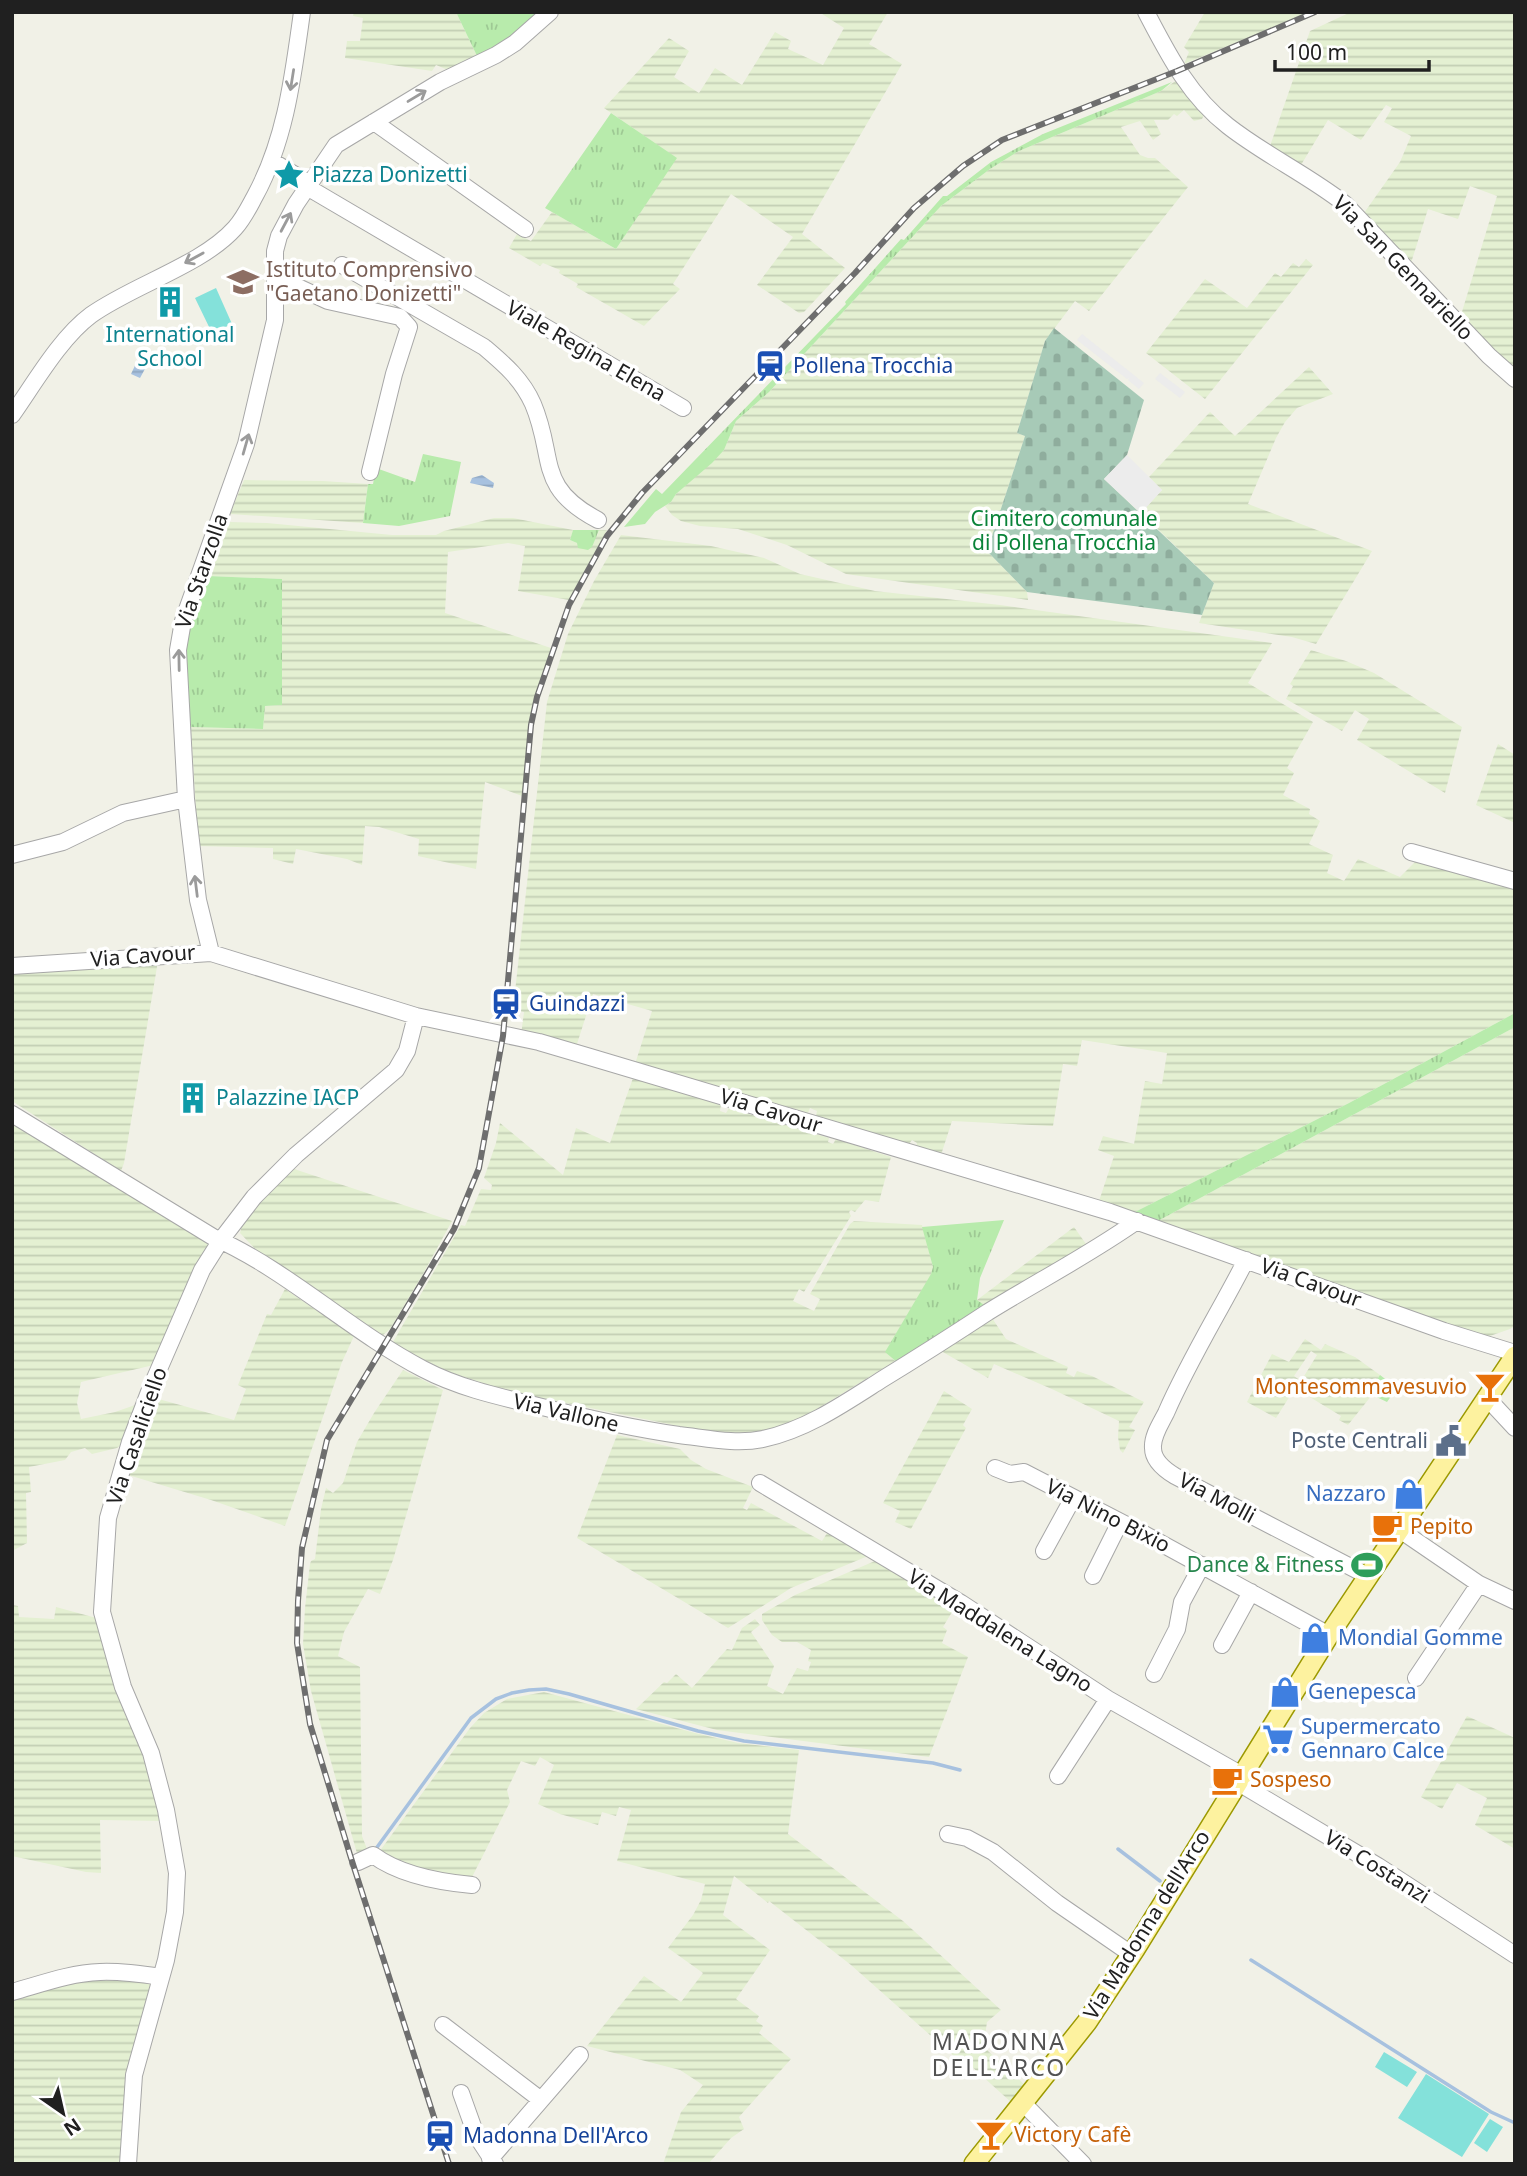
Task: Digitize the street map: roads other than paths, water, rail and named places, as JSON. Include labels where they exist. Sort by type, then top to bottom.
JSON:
[{"type":"main road","name":"Via Madonna dell'Arco","points":[[974,2164],[1087,2022],[1329,1635],[1515,1355]]},
{"type":"street","points":[[12,415],[84,320],[216,246],[241,221],[270,166],[288,103],[302,12]]},
{"type":"street","name":"Via Starzolla","points":[[211,953],[198,900],[186,799],[178,660],[180,635],[246,444],[275,320],[274,258],[279,236],[336,145],[440,82],[496,55],[550,12]]},
{"type":"street","name":"Via San Gennariello","points":[[1146,12],[1177,71],[1226,125],[1345,204],[1489,356],[1515,379]]},
{"type":"street","points":[[374,122],[525,229]]},
{"type":"street","name":"Viale Regina Elena","points":[[270,166],[683,408]]},
{"type":"street","points":[[342,265],[404,310],[484,347],[521,381],[539,419],[554,482],[565,499],[597,520]]},
{"type":"street","points":[[276,277],[328,301],[404,310]]},
{"type":"street","points":[[370,472],[394,374],[409,327],[404,310]]},
{"type":"street","points":[[12,855],[63,842],[123,813],[186,799]]},
{"type":"street","points":[[1411,852],[1515,881]]},
{"type":"street","name":"Via Cavour","points":[[12,966],[211,953],[416,1016],[539,1042],[590,1056],[1137,1221],[1515,1355]]},
{"type":"street","name":"Via Casaliciello","points":[[128,2164],[134,2075],[161,1977],[175,1912],[177,1873],[166,1810],[151,1753],[123,1687],[102,1612],[108,1518],[139,1417],[202,1270],[254,1197],[296,1155],[396,1070],[407,1051],[416,1016]]},
{"type":"street","name":"Via Vallone","points":[[12,1114],[234,1246],[396,1354],[447,1380],[494,1395],[632,1428],[740,1441],[762,1439],[794,1430],[845,1403],[1137,1221]]},
{"type":"street","name":"Via Molli","points":[[1246,1259],[1154,1437],[1155,1458],[1175,1476],[1368,1576]]},
{"type":"street","points":[[1488,1399],[1515,1428]]},
{"type":"street","name":"Via Nino Bixio","points":[[995,1468],[1010,1474],[1024,1472],[1329,1635]]},
{"type":"street","name":"Via Maddalena Lagno","points":[[761,1483],[961,1603],[1108,1699],[1240,1779]]},
{"type":"street","points":[[1044,1551],[1073,1498]]},
{"type":"street","points":[[1093,1576],[1120,1522]]},
{"type":"street","points":[[1400,1530],[1479,1584],[1515,1601]]},
{"type":"street","points":[[1154,1674],[1177,1629],[1182,1602],[1202,1565]]},
{"type":"street","points":[[1416,1678],[1479,1584]]},
{"type":"street","points":[[1222,1645],[1251,1592]]},
{"type":"street","points":[[1058,1776],[1108,1699]]},
{"type":"street","name":"Via Costanzi","points":[[1240,1779],[1515,1955]]},
{"type":"street","points":[[948,1834],[967,1838],[993,1852],[1057,1903],[1131,1954]]},
{"type":"street","points":[[358,1862],[373,1855],[405,1871],[432,1879],[472,1885]]},
{"type":"street","points":[[12,1992],[75,1975],[99,1972],[161,1977]]},
{"type":"street","points":[[443,2025],[541,2100]]},
{"type":"street","points":[[461,2093],[476,2135],[492,2161],[580,2054]]},
{"type":"street","points":[[1024,2104],[1083,2164]]},
{"type":"waterway","points":[[375,1850],[471,1718],[496,1699],[529,1690],[546,1689],[569,1694],[698,1731],[744,1741],[933,1763],[960,1770]]},
{"type":"waterway","points":[[1118,1849],[1160,1881]]},
{"type":"waterway","points":[[1251,1960],[1491,2112],[1515,2123]]},
{"type":"railway","points":[[449,2164],[310,1724],[297,1643],[302,1548],[327,1440],[454,1229],[479,1168],[503,1036],[531,725],[537,697],[569,605],[607,536],[642,493],[855,273],[914,208],[963,166],[1002,140],[1177,71],[1315,12]]},
{"type":"place","name":"Piazza Donizetti","points":[[289,175]]},
{"type":"place","name":"Istituto Comprensivo \"Gaetano Donizetti\"","points":[[243,282]]},
{"type":"place","name":"International School","points":[[170,302]]},
{"type":"place","name":"Pollena Trocchia","points":[[770,366]]},
{"type":"place","name":"Guindazzi","points":[[506,1004]]},
{"type":"place","name":"Palazzine IACP","points":[[193,1098]]},
{"type":"place","name":"Montesommavesuvio","points":[[1490,1387]]},
{"type":"place","name":"Poste Centrali","points":[[1451,1441]]},
{"type":"place","name":"Nazzaro","points":[[1409,1494]]},
{"type":"place","name":"Pepito","points":[[1387,1527]]},
{"type":"place","name":"Dance & Fitness","points":[[1367,1565]]},
{"type":"place","name":"Mondial Gomme","points":[[1315,1638]]},
{"type":"place","name":"Genepesca","points":[[1285,1692]]},
{"type":"place","name":"Supermercato Gennaro Calce","points":[[1278,1739]]},
{"type":"place","name":"Sospeso","points":[[1227,1780]]},
{"type":"place","name":"Victory Cafè","points":[[991,2135]]},
{"type":"place","name":"Madonna Dell'Arco","points":[[440,2136]]},
{"type":"district","name":"MADONNA DELL'ARCO","points":[[999,2055]]},
{"type":"park label","name":"Cimitero comunale di Pollena Trocchia","points":[[1064,531]]}]
